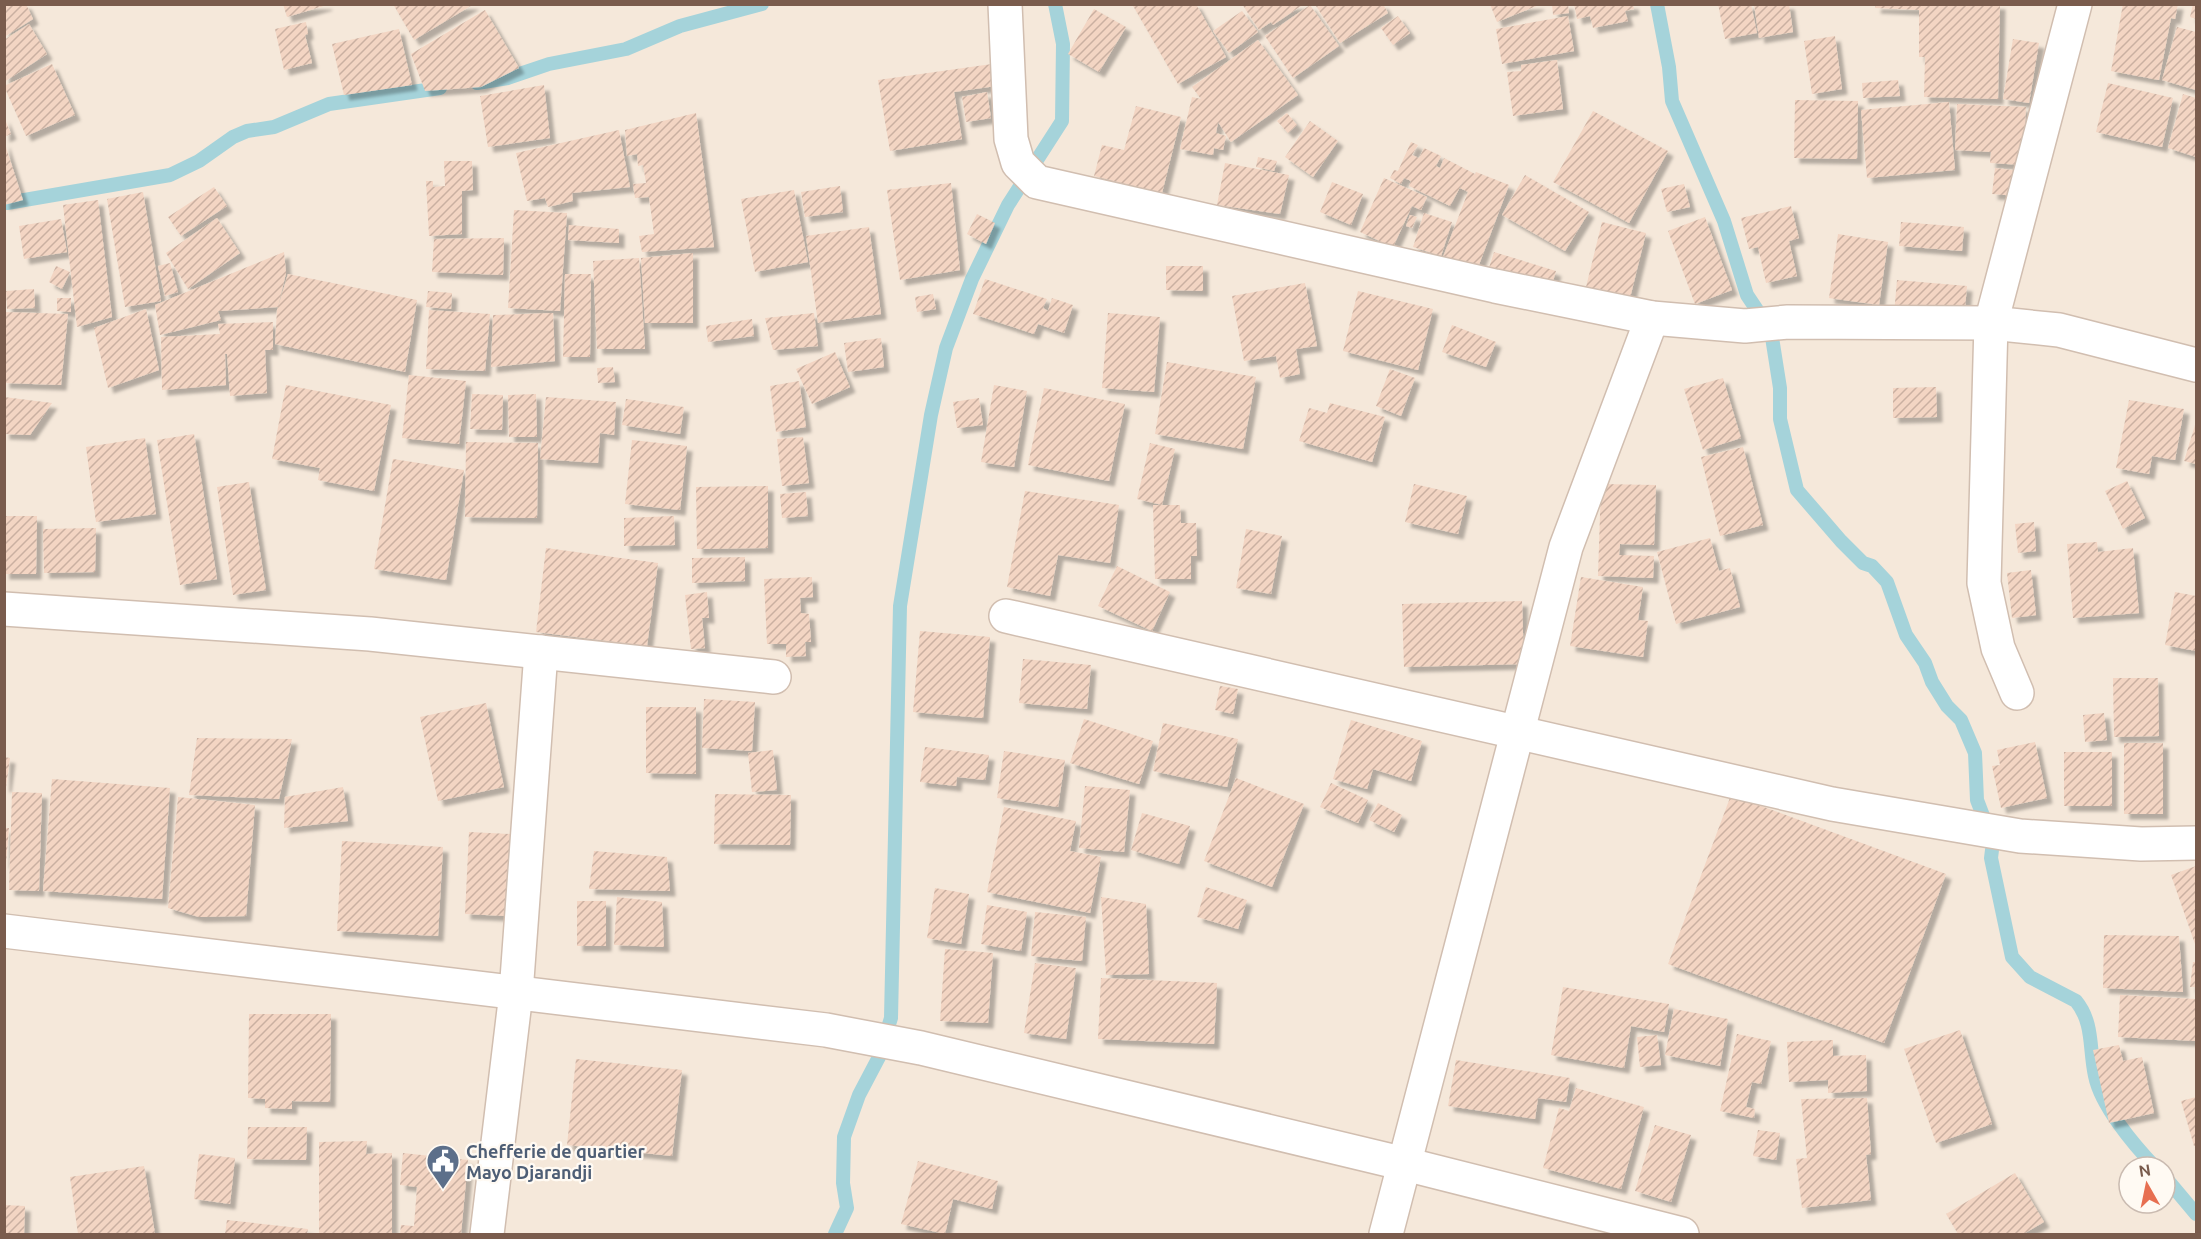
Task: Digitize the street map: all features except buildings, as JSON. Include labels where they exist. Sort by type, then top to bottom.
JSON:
[{"type":"street","points":[[1005,4],[1011,139],[1028,172],[1495,286],[1652,318],[1745,326],[1788,322],[1991,323],[2059,330],[2196,365]]},
{"type":"street","points":[[2017,693],[1998,648],[1984,584],[1991,323],[2075,4]]},
{"type":"street","points":[[1386,1234],[1566,547],[1652,318]]},
{"type":"street","points":[[4,609],[370,634],[774,677]]},
{"type":"street","points":[[1006,616],[1832,804],[2020,836],[2141,844],[2196,843]]},
{"type":"street","points":[[487,1234],[516,993],[541,652]]},
{"type":"street","points":[[4,931],[826,1030],[921,1048],[1405,1164],[1682,1234]]},
{"type":"shaded area","points":[[5,5],[2196,5],[2196,1234],[5,1234]]},
{"type":"waterway","points":[[477,83],[508,78],[549,64],[626,49],[680,26],[762,4]]},
{"type":"waterway","points":[[835,1234],[847,1208],[843,1183],[844,1137],[859,1095],[879,1057],[891,1018],[900,606],[931,415],[946,348],[972,279],[1008,205],[1062,121],[1063,44],[1055,4]]},
{"type":"waterway","points":[[1657,4],[1669,67],[1672,101],[1724,221],[1747,295],[1771,331],[1780,388],[1780,419],[1797,490],[1841,541],[1863,563],[1872,566],[1887,582],[1906,635],[1925,663],[1932,682],[1947,706],[1961,720],[1975,753],[1977,800],[1993,842],[1991,858],[2012,957],[2030,977],[2076,1001],[2082,1009],[2088,1027],[2098,1088],[2111,1112],[2145,1155]]},
{"type":"waterway","points":[[7,203],[170,175],[199,161],[233,137],[247,131],[274,127],[329,104],[440,88]]},
{"type":"waterway","points":[[2177,1191],[2196,1214]]},
{"type":"place","name":"Chefferie de quartier Mayo Djarandji","points":[[443,1190]]}]
